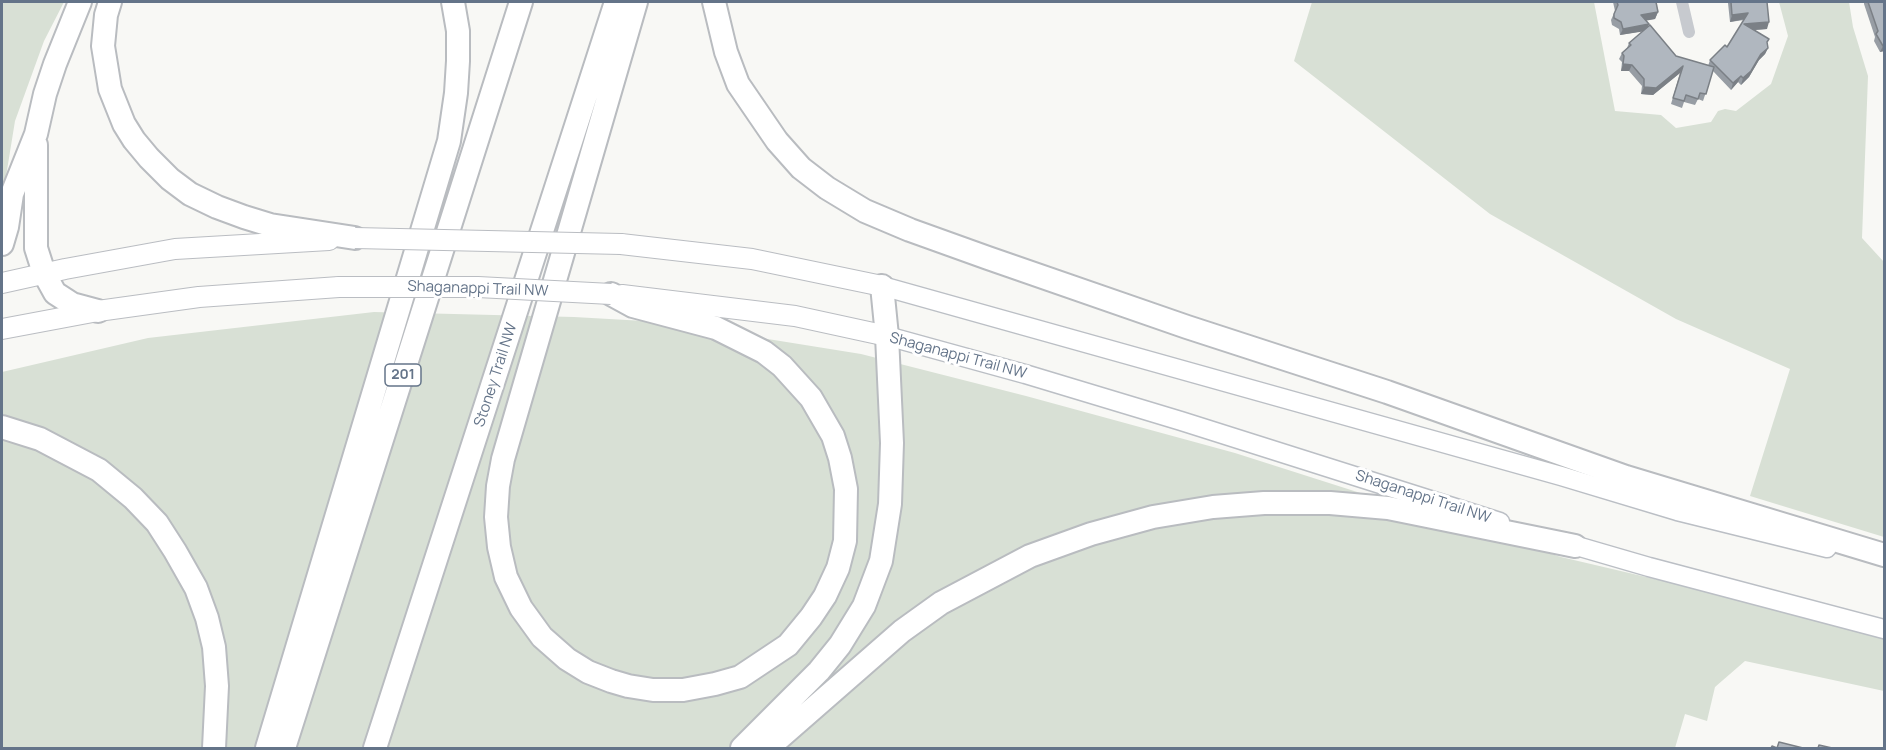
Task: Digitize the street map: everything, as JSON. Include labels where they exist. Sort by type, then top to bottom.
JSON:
[{"type":"highway","points":[[2,244],[8,227],[12,194],[36,134],[45,94],[69,23],[80,2]]},
{"type":"highway","points":[[110,2],[106,15],[103,46],[110,89],[124,124],[149,158],[190,194],[218,207],[253,220],[295,230],[355,238]]},
{"type":"highway","points":[[267,748],[449,141],[458,61],[458,31],[453,2]]},
{"type":"highway","name":"201","points":[[284,748],[521,2]]},
{"type":"highway","name":"Stoney Trail NW","points":[[375,748],[616,2]]},
{"type":"highway","points":[[611,294],[633,306],[716,328],[764,352],[782,366],[811,398],[833,436],[846,489],[845,541],[837,568],[825,596],[788,645],[740,677],[683,690],[653,690],[628,686],[588,672],[567,659],[542,637],[521,608],[506,577],[499,547],[496,517],[503,459],[636,2]]},
{"type":"highway","points":[[714,2],[726,52],[738,84],[777,141],[801,168],[827,188],[865,211],[988,258],[1187,327],[1387,392],[1626,477],[1884,555]]},
{"type":"highway","points":[[36,134],[36,248],[44,273],[55,293],[72,304],[98,311]]},
{"type":"highway","points":[[742,748],[819,671],[840,645],[864,606],[881,561],[887,537],[892,443],[887,336],[882,286]]},
{"type":"highway","points":[[2,427],[40,439],[99,470],[133,498],[157,523],[196,588],[207,618],[214,647],[217,686],[214,748]]},
{"type":"highway","points":[[768,748],[902,631],[941,603],[1030,556],[1091,534],[1153,517],[1244,504],[1330,503],[1388,508],[1575,546]]},
{"type":"main road","points":[[2,283],[175,249],[355,238],[621,244],[752,260],[882,286],[1550,473],[1677,511],[1884,563]]},
{"type":"main road","name":"Shaganappi Trail NW","points":[[2,329],[98,311],[200,297],[339,288],[478,286],[611,294],[795,316],[887,336],[1025,374],[1182,421],[1575,546],[1884,629]]},
{"type":"street","points":[[1682,2],[1689,32]]},
{"type":"shaded area","points":[[2,2],[64,2],[44,41],[15,121],[2,201]]},
{"type":"shaded area","points":[[1312,2],[1594,2],[1615,111],[1661,115],[1676,128],[1711,122],[1718,111],[1725,109],[1736,111],[1771,84],[1788,36],[1779,2],[1849,2],[1853,27],[1868,76],[1862,238],[1884,262],[1884,537],[1750,496],[1790,369],[1676,319],[1490,214],[1294,61]]},
{"type":"shaded area","points":[[374,312],[574,317],[662,322],[861,354],[1235,453],[1561,557],[1723,595],[1884,638],[1884,691],[1745,661],[1715,687],[1707,721],[1685,714],[1675,748],[2,748],[2,372],[148,338]]},
{"type":"building","points":[[1617,2],[1656,2],[1658,12],[1641,15],[1649,24],[1623,29],[1621,22],[1614,18]]},
{"type":"building","points":[[1731,2],[1767,2],[1769,22],[1744,24],[1769,39],[1768,48],[1761,54],[1751,71],[1733,83],[1710,60],[1725,45],[1727,47],[1748,13],[1732,15]]},
{"type":"building","points":[[1868,2],[1884,2],[1883,46],[1876,34],[1878,31]]},
{"type":"building","points":[[1650,25],[1676,56],[1714,67],[1706,94],[1700,93],[1698,99],[1686,95],[1684,101],[1673,98],[1683,66],[1656,88],[1644,87],[1644,79],[1632,65],[1623,64],[1622,53],[1631,45],[1629,43]]},
{"type":"building","points":[[1779,742],[1803,748],[1777,748]]}]
